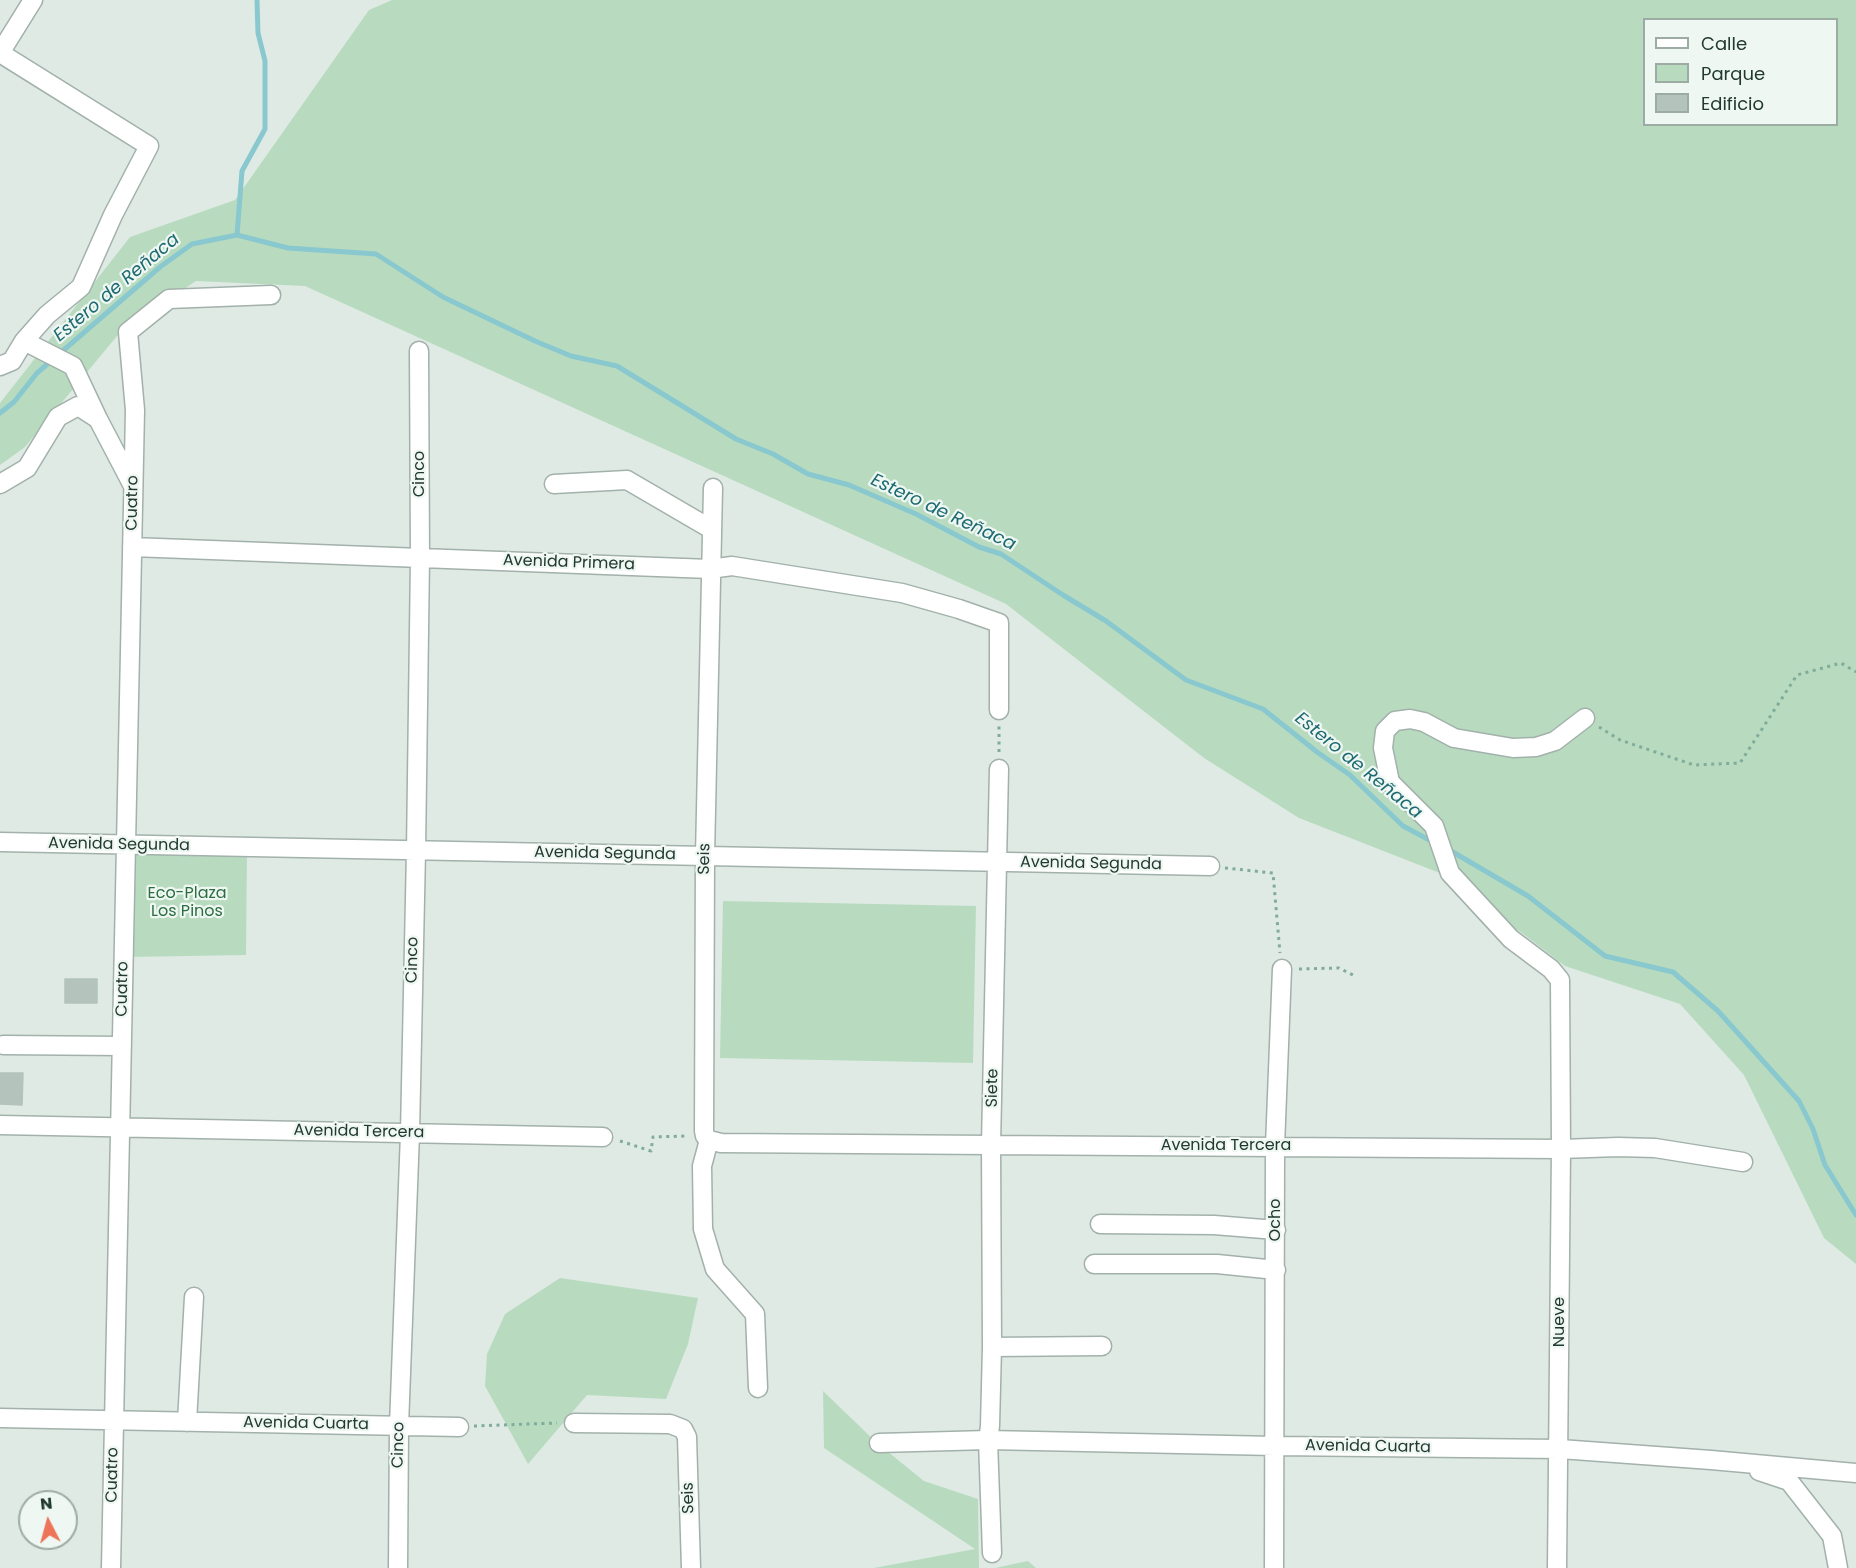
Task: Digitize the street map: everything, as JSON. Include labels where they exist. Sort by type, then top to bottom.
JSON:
[{"type":"street","points":[[0,366],[12,361],[24,341],[48,315],[81,287],[113,215],[149,146],[0,53],[33,0]]},
{"type":"street","name":"Cuatro","points":[[111,1568],[135,410],[128,333],[170,299],[271,295]]},
{"type":"street","points":[[24,341],[73,366],[133,485]]},
{"type":"street","name":"Cinco","points":[[398,1568],[399,1426],[410,1133],[416,851],[420,558],[419,351]]},
{"type":"street","points":[[0,484],[27,468],[58,417],[78,406],[98,419]]},
{"type":"street","points":[[554,484],[627,480],[711,529]]},
{"type":"street","name":"Seis","points":[[713,488],[705,856],[707,1138],[702,1166],[703,1228],[715,1269],[755,1314],[758,1388]]},
{"type":"street","name":"Avenida Primera","points":[[132,547],[710,569],[732,566],[902,593],[999,623],[999,710]]},
{"type":"street","name":"Nueve","points":[[1557,1568],[1562,1149],[1560,980],[1551,969],[1511,939],[1450,873],[1434,826],[1390,782],[1383,748],[1385,731],[1395,722],[1410,719],[1424,722],[1454,738],[1513,748],[1536,747],[1555,741],[1585,718]]},
{"type":"street","name":"Siete","points":[[992,1553],[988,1440],[993,1347],[991,1145],[999,769]]},
{"type":"street","name":"Avenida Segunda","points":[[0,842],[1210,866]]},
{"type":"street","name":"Ocho","points":[[1274,1568],[1275,1146],[1282,969]]},
{"type":"street","points":[[3,1045],[122,1046]]},
{"type":"street","name":"Avenida Tercera","points":[[0,1125],[603,1137]]},
{"type":"street","name":"Avenida Tercera","points":[[707,1138],[721,1143],[1562,1149],[1618,1147],[1654,1148],[1743,1162]]},
{"type":"street","points":[[1100,1224],[1214,1225],[1276,1230]]},
{"type":"street","points":[[1094,1264],[1217,1264],[1276,1270]]},
{"type":"street","points":[[187,1422],[194,1297]]},
{"type":"street","points":[[993,1347],[1102,1346]]},
{"type":"street","name":"Avenida Cuarta","points":[[0,1418],[459,1427]]},
{"type":"street","name":"Seis","points":[[574,1423],[670,1424],[683,1429],[687,1437],[691,1568]]},
{"type":"street","name":"Avenida Cuarta","points":[[879,1443],[988,1440],[1560,1449],[1856,1473]]},
{"type":"street","points":[[1729,1461],[1789,1481],[1832,1536],[1838,1568]]},
{"type":"path","points":[[1585,718],[1620,740],[1694,765],[1740,763],[1797,675],[1841,663],[1856,672]]},
{"type":"path","points":[[999,710],[999,769]]},
{"type":"path","points":[[1210,866],[1273,873],[1282,969],[1339,968],[1355,976]]},
{"type":"path","points":[[603,1137],[651,1150],[653,1137],[707,1138]]},
{"type":"path","points":[[459,1427],[574,1423]]},
{"type":"green space","points":[[392,0],[1856,0],[1856,1264],[1824,1238],[1744,1075],[1680,1004],[1565,966],[1522,933],[1494,916],[1450,877],[1299,818],[1204,758],[1006,604],[305,286],[196,281],[122,330],[25,447],[0,465],[0,403],[130,237],[235,200],[369,10]]},
{"type":"green space","name":"Eco-Plaza Los Pinos","points":[[129,849],[247,853],[246,955],[128,957]]},
{"type":"green space","points":[[723,901],[976,906],[973,1063],[720,1058]]},
{"type":"green space","points":[[560,1278],[698,1298],[688,1344],[666,1399],[587,1395],[528,1464],[485,1386],[487,1354],[505,1314]]},
{"type":"green space","points":[[823,1391],[877,1443],[924,1481],[978,1499],[979,1568],[874,1568],[975,1549],[824,1448]]},
{"type":"green space","points":[[1028,1561],[1036,1568],[995,1568]]},
{"type":"building","points":[[65,979],[97,979],[97,1003],[65,1003]]},
{"type":"building","points":[[0,1073],[23,1073],[22,1105],[0,1104]]},
{"type":"waterway","points":[[237,235],[242,171],[265,129],[265,61],[258,33],[257,0]]},
{"type":"waterway","name":"Estero de Reñaca","points":[[0,413],[14,402],[37,373],[160,267],[192,244],[237,235],[288,248],[376,254],[443,297],[535,341],[571,356],[617,366],[736,439],[773,454],[808,474],[849,485],[916,514],[979,547],[1001,554],[1106,621],[1186,680],[1263,709],[1350,775],[1403,826],[1435,843]]},
{"type":"waterway","name":"Estero de Reñaca","points":[[1446,848],[1528,896],[1605,956],[1673,972],[1718,1011],[1799,1101],[1813,1129],[1825,1165],[1856,1215]]}]
